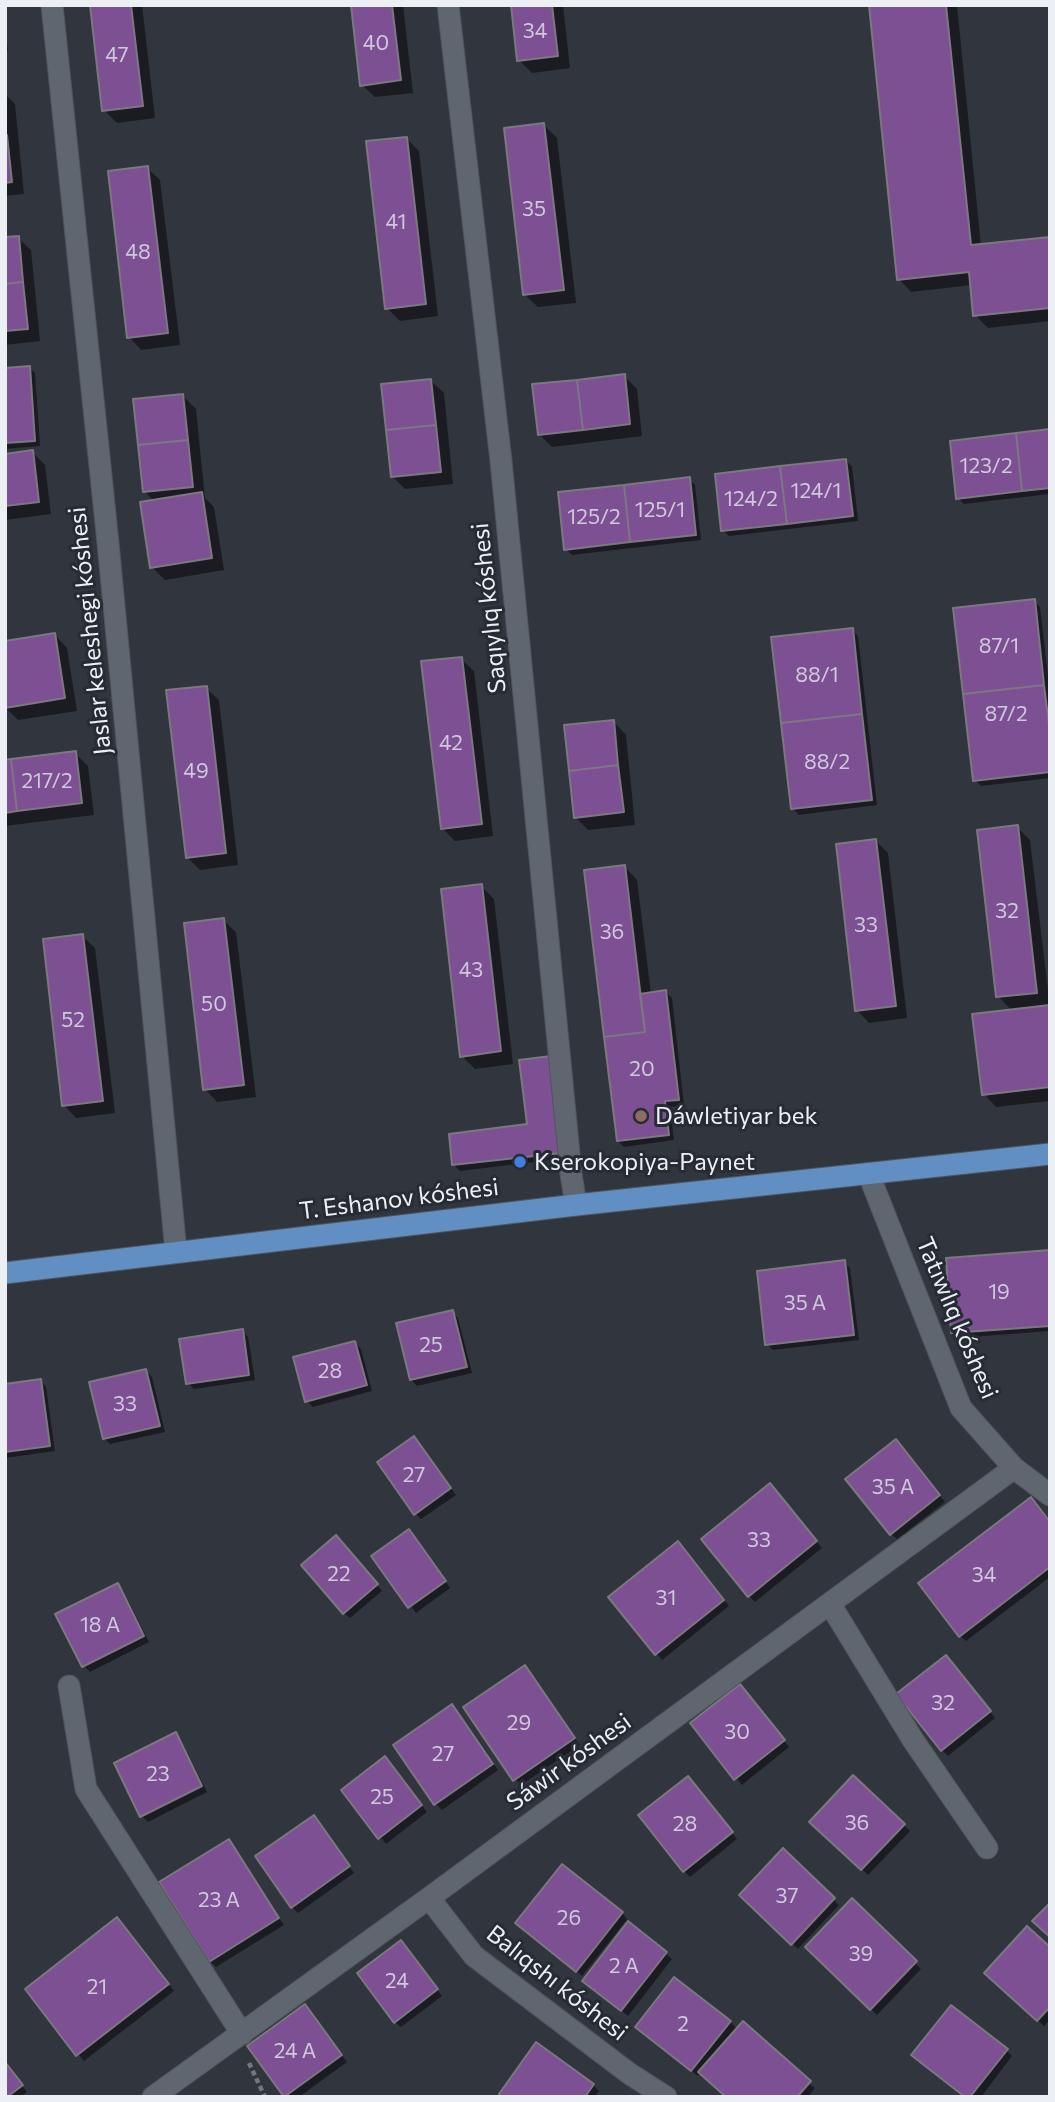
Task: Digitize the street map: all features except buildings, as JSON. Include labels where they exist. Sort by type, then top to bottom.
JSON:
[{"type":"main road","name":"T. Eshanov kóshesi","points":[[5,1273],[576,1205],[1050,1154]]},
{"type":"street","name":"Jaslar keleshegi kóshesi","points":[[52,5],[108,543],[176,1252]]},
{"type":"street","name":"Saqıylıq kóshesi","points":[[448,5],[501,461],[576,1205]]},
{"type":"street","name":"Tatıwlıq kóshesi","points":[[869,1174],[961,1408],[1014,1468],[1050,1496]]},
{"type":"street","name":"Sáwir kóshesi","points":[[153,2097],[429,1898],[1014,1468]]},
{"type":"street","points":[[830,1604],[913,1740],[987,1848]]},
{"type":"street","points":[[69,1686],[86,1789],[242,2034]]},
{"type":"street","name":"Balıqshı kóshesi","points":[[429,1898],[474,1956],[630,2074],[666,2097]]},
{"type":"path","points":[[242,2034],[245,2054],[265,2097]]},
{"type":"place","name":"Dáwletiyar bek","points":[[641,1116]]},
{"type":"place","name":"Kserokopiya-Paynet","points":[[520,1162]]}]
